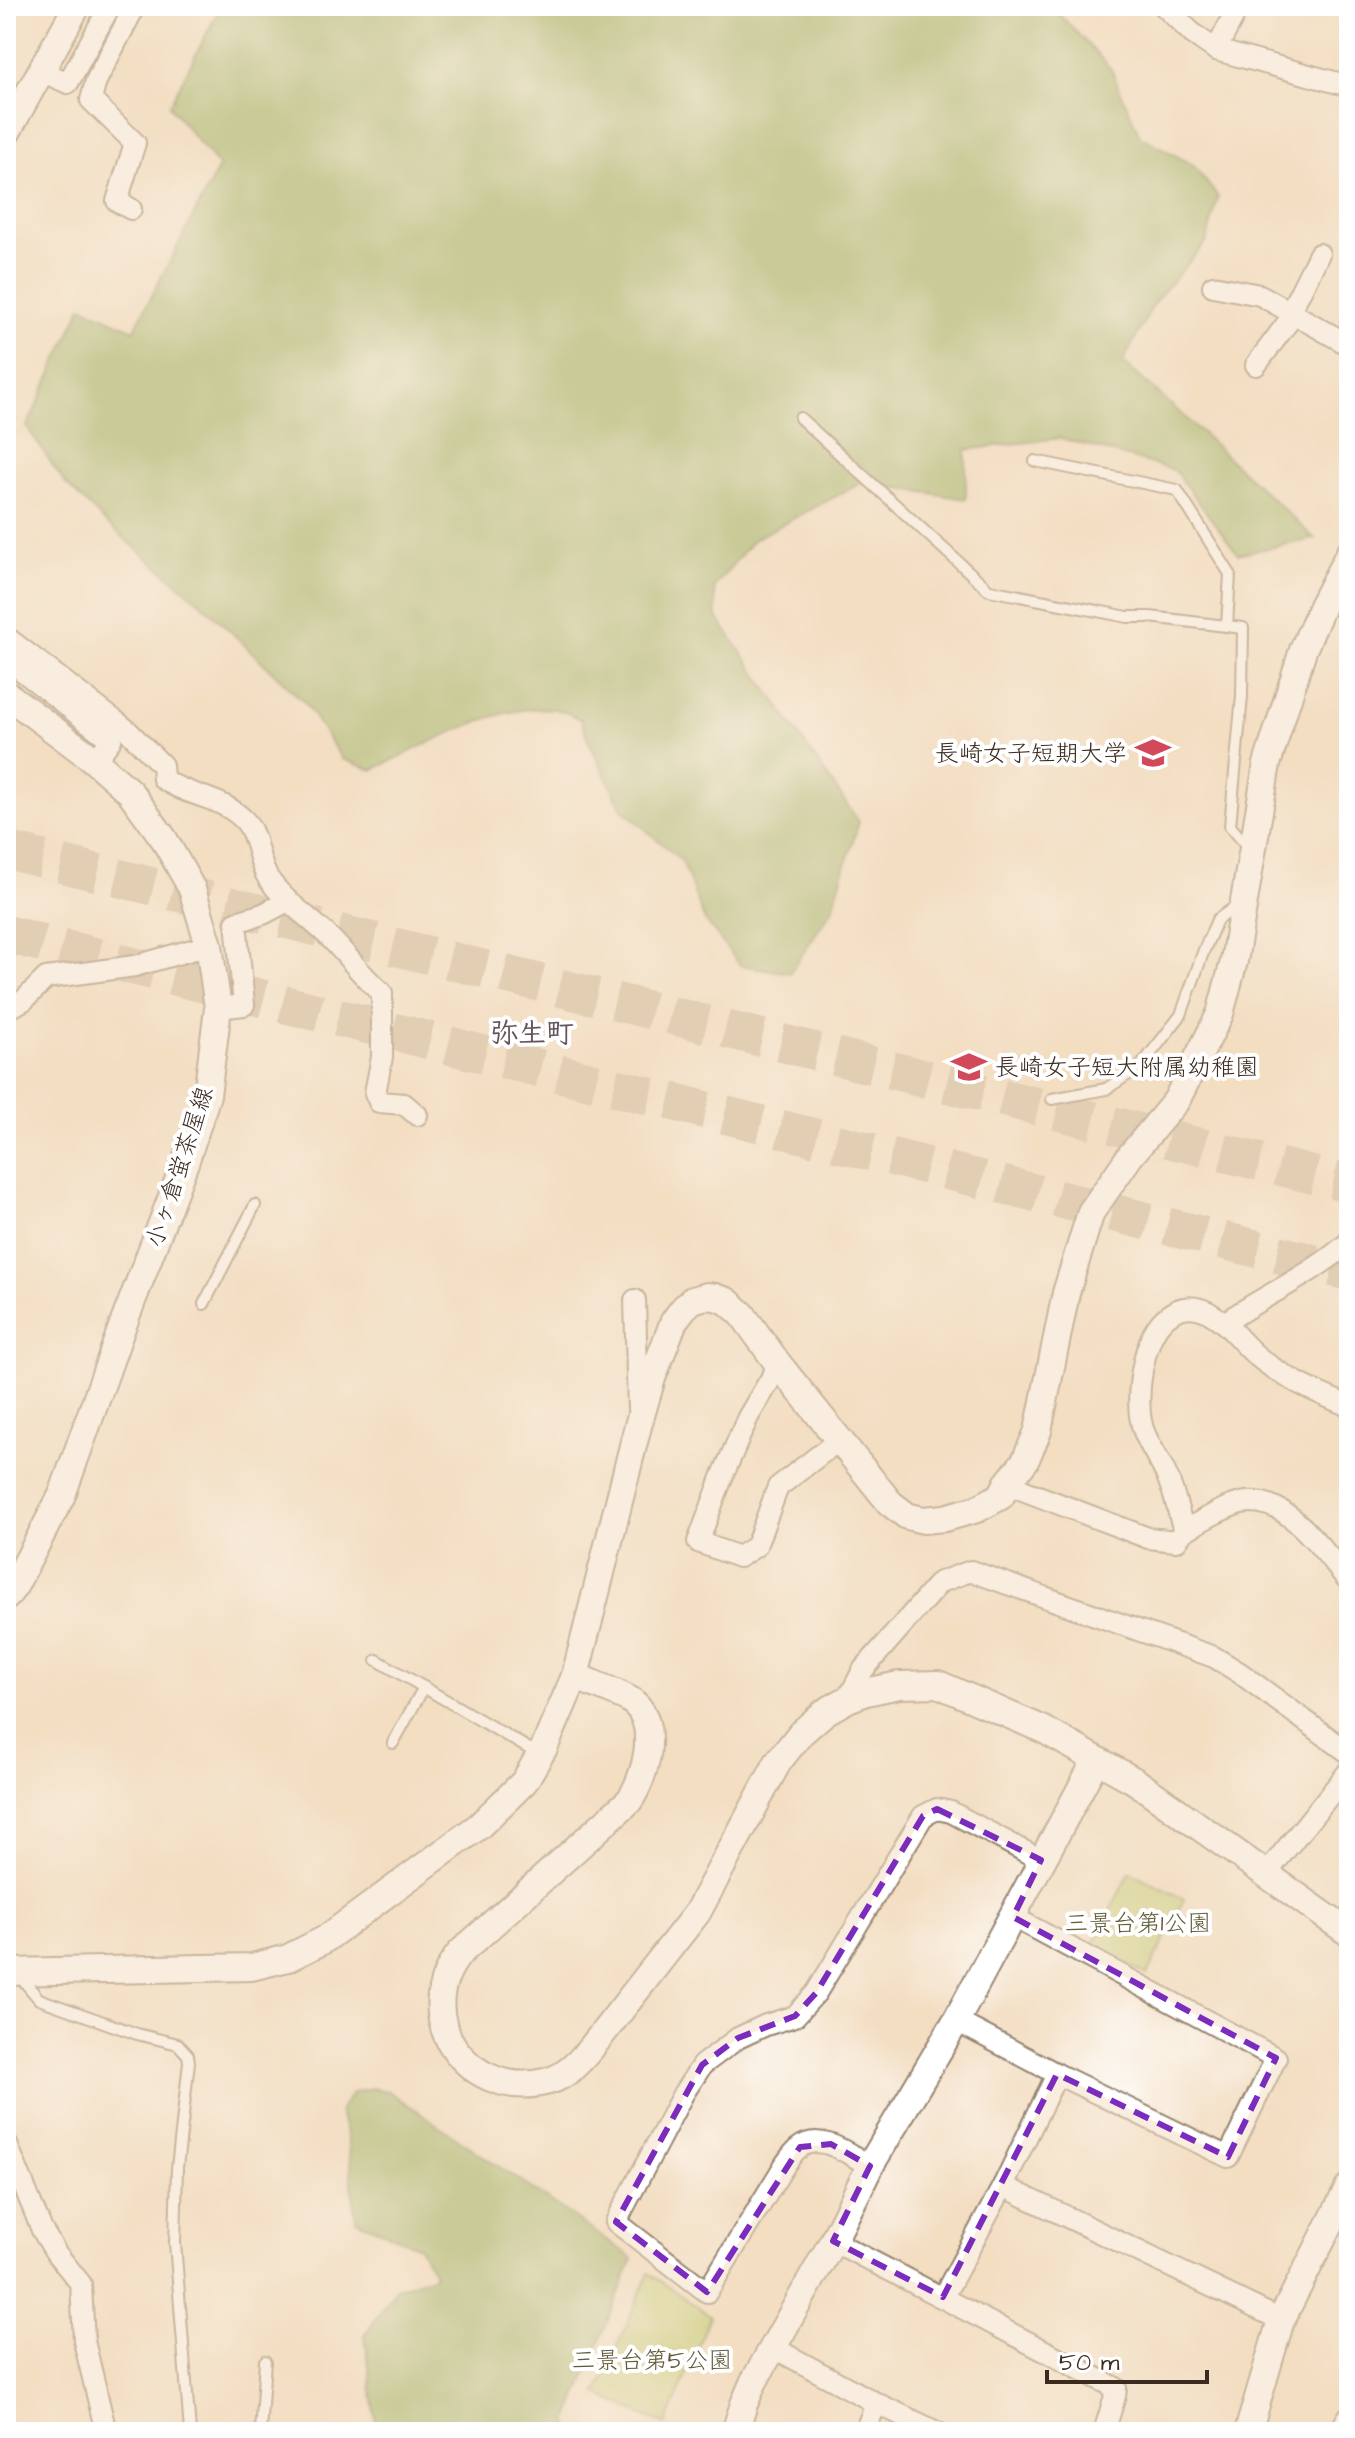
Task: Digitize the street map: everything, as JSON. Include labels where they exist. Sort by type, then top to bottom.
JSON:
[{"type":"street","points":[[6,134],[77,6]]},
{"type":"street","points":[[41,71],[68,83],[110,6]]},
{"type":"street","points":[[131,209],[117,201],[135,143],[91,100],[96,81],[135,6]]},
{"type":"street","points":[[1164,6],[1193,34],[1216,50],[1349,86]]},
{"type":"street","points":[[1216,50],[1239,6]]},
{"type":"street","points":[[1256,365],[1292,313],[1319,254]]},
{"type":"street","points":[[1213,286],[1260,295],[1349,345]]},
{"type":"street","points":[[11,1972],[252,1967],[288,1958],[324,1940],[479,1826],[524,1782],[575,1676],[652,1378],[674,1321],[698,1297],[727,1301],[742,1314],[890,1503],[907,1516],[923,1520],[945,1518],[977,1509],[1001,1496],[1025,1461],[1038,1431],[1066,1293],[1091,1212],[1130,1156],[1176,1101],[1220,1014],[1234,961],[1267,764],[1303,650],[1349,554]]},
{"type":"street","points":[[6,637],[127,730],[162,765],[163,779],[174,787],[210,798],[232,809],[248,823],[267,876],[288,901],[335,942],[364,978],[382,993],[382,1057],[375,1093],[379,1102],[404,1104],[417,1115]]},
{"type":"street","points":[[6,658],[111,740],[95,761]]},
{"type":"street","name":"小ヶ倉蛍茶屋線","points":[[6,694],[95,761],[130,792],[164,839],[192,889],[209,945],[218,1008],[207,1095],[186,1160],[116,1342],[62,1495],[6,1597]]},
{"type":"street","points":[[218,1008],[244,1005],[236,922],[263,914],[288,901]]},
{"type":"street","points":[[6,1010],[24,1000],[46,978],[135,966],[209,945]]},
{"type":"street","points":[[1224,1323],[1308,1272],[1349,1242]]},
{"type":"street","points":[[635,1300],[638,1426]]},
{"type":"street","points":[[1184,1531],[1170,1482],[1143,1427],[1140,1398],[1143,1369],[1154,1334],[1173,1311],[1190,1306],[1208,1312],[1259,1357],[1306,1388],[1349,1406]]},
{"type":"street","points":[[779,1365],[748,1417],[698,1542],[739,1557],[756,1546],[778,1487],[839,1440]]},
{"type":"street","points":[[1007,1484],[1148,1538],[1176,1541],[1184,1531],[1220,1512],[1242,1503],[1264,1502],[1277,1506],[1295,1521],[1349,1581]]},
{"type":"street","points":[[848,1699],[863,1670],[940,1582],[971,1571],[1214,1657],[1349,1753]]},
{"type":"street","points":[[575,1676],[633,1702],[648,1726],[639,1786],[629,1801],[460,1953],[446,1975],[442,2020],[454,2051],[483,2075],[514,2083],[550,2081],[573,2068],[697,1913],[778,1762],[801,1733],[825,1712],[848,1699],[899,1685],[938,1684],[1044,1730],[1135,1781],[1349,1933]]},
{"type":"street","points":[[735,2432],[748,2393],[833,2241],[870,2166],[956,2021],[1096,1760]]},
{"type":"street","points":[[1266,1874],[1349,1771]]},
{"type":"street","points":[[870,2166],[831,2144],[817,2142],[800,2147],[786,2163],[707,2292],[616,2222],[683,2094],[702,2065],[738,2038],[795,2016],[816,1993],[923,1816],[937,1809],[951,1812],[1041,1860]]},
{"type":"street","points":[[956,2021],[1228,2157],[1276,2058],[1013,1917]]},
{"type":"street","points":[[943,2297],[1003,2186],[1057,2074]]},
{"type":"street","points":[[6,2142],[42,2230],[81,2284],[84,2341],[106,2432]]},
{"type":"street","points":[[1003,2186],[1281,2320]]},
{"type":"street","points":[[1248,2432],[1281,2320],[1349,2187]]},
{"type":"street","points":[[833,2241],[1116,2388],[1104,2432]]},
{"type":"street","points":[[774,2348],[937,2432]]},
{"type":"street","points":[[865,2432],[876,2403]]},
{"type":"street","points":[[1339,2432],[1349,2416]]},
{"type":"lane","points":[[800,418],[989,590],[1128,617],[1243,628],[1242,696],[1230,826],[1252,852]]},
{"type":"lane","points":[[1035,461],[1177,490],[1230,574],[1227,626]]},
{"type":"lane","points":[[1052,1099],[1106,1089],[1141,1066],[1181,1015],[1217,920],[1244,900]]},
{"type":"lane","points":[[204,1304],[255,1205]]},
{"type":"lane","points":[[377,1660],[539,1755]]},
{"type":"lane","points":[[393,1743],[424,1687]]},
{"type":"lane","points":[[11,1972],[39,1999],[137,2034],[178,2044],[188,2055],[177,2168],[175,2243],[190,2432]]},
{"type":"lane","points":[[260,2432],[265,2361]]},
{"type":"highlighted area","points":[[937,1809],[1041,1860],[1013,1917],[1276,2058],[1228,2157],[1057,2074],[943,2297],[833,2241],[870,2166],[831,2144],[800,2147],[707,2292],[616,2222],[702,2065],[738,2038],[795,2016],[816,1993],[923,1816]]},
{"type":"green space","points":[[221,6],[1052,6],[1111,69],[1140,136],[1193,165],[1218,197],[1206,243],[1155,301],[1123,362],[1315,539],[1238,554],[1174,470],[1060,438],[966,450],[966,499],[863,482],[754,539],[714,587],[717,617],[859,822],[832,909],[790,973],[740,965],[704,919],[682,861],[622,809],[581,719],[556,709],[530,709],[507,713],[460,729],[372,770],[342,759],[305,703],[201,603],[106,523],[64,482],[27,427],[82,306],[134,330],[219,167],[169,106]]},
{"type":"green space","name":"三景台第1公園","points":[[1130,1872],[1184,1899],[1147,1975],[1092,1945]]},
{"type":"green space","points":[[372,2088],[388,2091],[633,2258],[568,2421],[574,2432],[377,2432],[365,2335],[396,2288],[435,2275],[419,2247],[356,2220],[347,2136],[339,2111],[353,2093]]},
{"type":"green space","name":"三景台第5公園","points":[[649,2273],[710,2316],[666,2425],[597,2394]]},
{"type":"tunnel","points":[[6,850],[1349,1184]]},
{"type":"tunnel","points":[[6,934],[1349,1272]]},
{"type":"place","name":"長崎女子短期大学","points":[[1153,753]]},
{"type":"place","name":"長崎女子短大附属幼稚園","points":[[969,1067]]},
{"type":"district","name":"弥生町","points":[[532,1032]]}]
